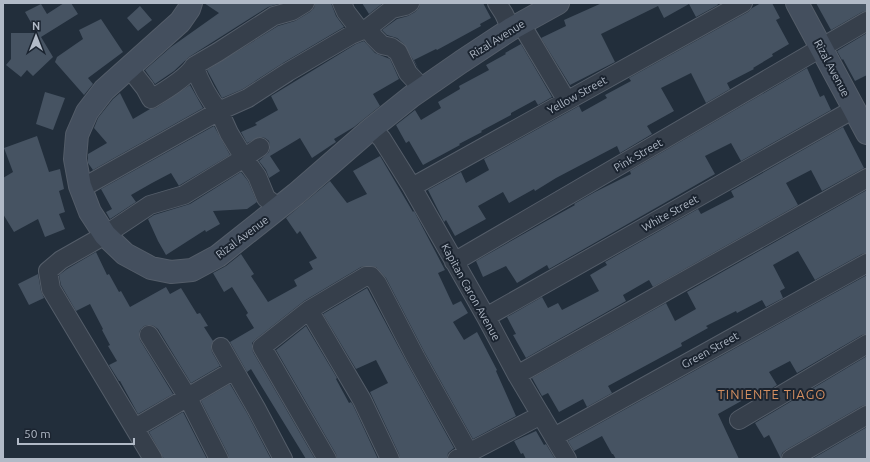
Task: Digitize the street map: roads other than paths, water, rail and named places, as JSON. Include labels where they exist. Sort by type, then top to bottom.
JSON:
[{"type":"main road","name":"Rizal Avenue","points":[[191,3],[189,9],[180,22],[104,90],[87,112],[77,135],[75,159],[80,186],[90,212],[105,235],[125,254],[151,268],[171,272],[192,270],[218,256],[279,208],[372,128],[423,89],[461,62],[516,27],[558,3]]},
{"type":"main road","name":"Rizal Avenue","points":[[797,3],[867,133]]},
{"type":"street","points":[[134,74],[145,88],[151,99],[166,90],[194,66],[274,16],[292,11],[305,3]]},
{"type":"street","points":[[342,3],[346,12],[359,29],[368,28]]},
{"type":"street","points":[[89,184],[220,111],[248,98],[325,50],[351,35],[368,28],[392,9],[405,6],[410,3]]},
{"type":"street","points":[[497,3],[504,14],[516,27],[567,101]]},
{"type":"street","name":"Yellow Street","points":[[412,187],[742,3]]},
{"type":"street","name":"Pink Street","points":[[454,262],[867,21]]},
{"type":"street","points":[[368,28],[382,45],[391,47],[398,52],[408,73],[423,89]]},
{"type":"street","points":[[194,66],[212,103],[220,111],[229,133],[257,176],[266,198],[279,208]]},
{"type":"street","name":"White Street","points":[[486,317],[854,108]]},
{"type":"street","name":"Kapitan Caron Avenue","points":[[372,128],[382,139],[412,187],[486,317],[517,375],[567,459]]},
{"type":"street","points":[[152,459],[135,428],[51,289],[48,271],[61,260],[105,235],[150,205],[184,195],[260,147]]},
{"type":"street","points":[[517,375],[867,178]]},
{"type":"street","name":"Green Street","points":[[554,437],[867,262]]},
{"type":"street","points":[[327,459],[262,346],[309,310],[366,276],[371,276],[377,283],[463,456],[541,415]]},
{"type":"street","points":[[309,310],[362,400],[390,459]]},
{"type":"street","points":[[149,335],[187,396],[219,459]]},
{"type":"street","points":[[739,420],[867,344]]},
{"type":"street","points":[[221,347],[283,459]]},
{"type":"street","points":[[135,428],[187,396],[234,370]]},
{"type":"street","points":[[791,459],[867,415]]},
{"type":"district","name":"TINIENTE TIAGO","points":[[772,394]]}]
